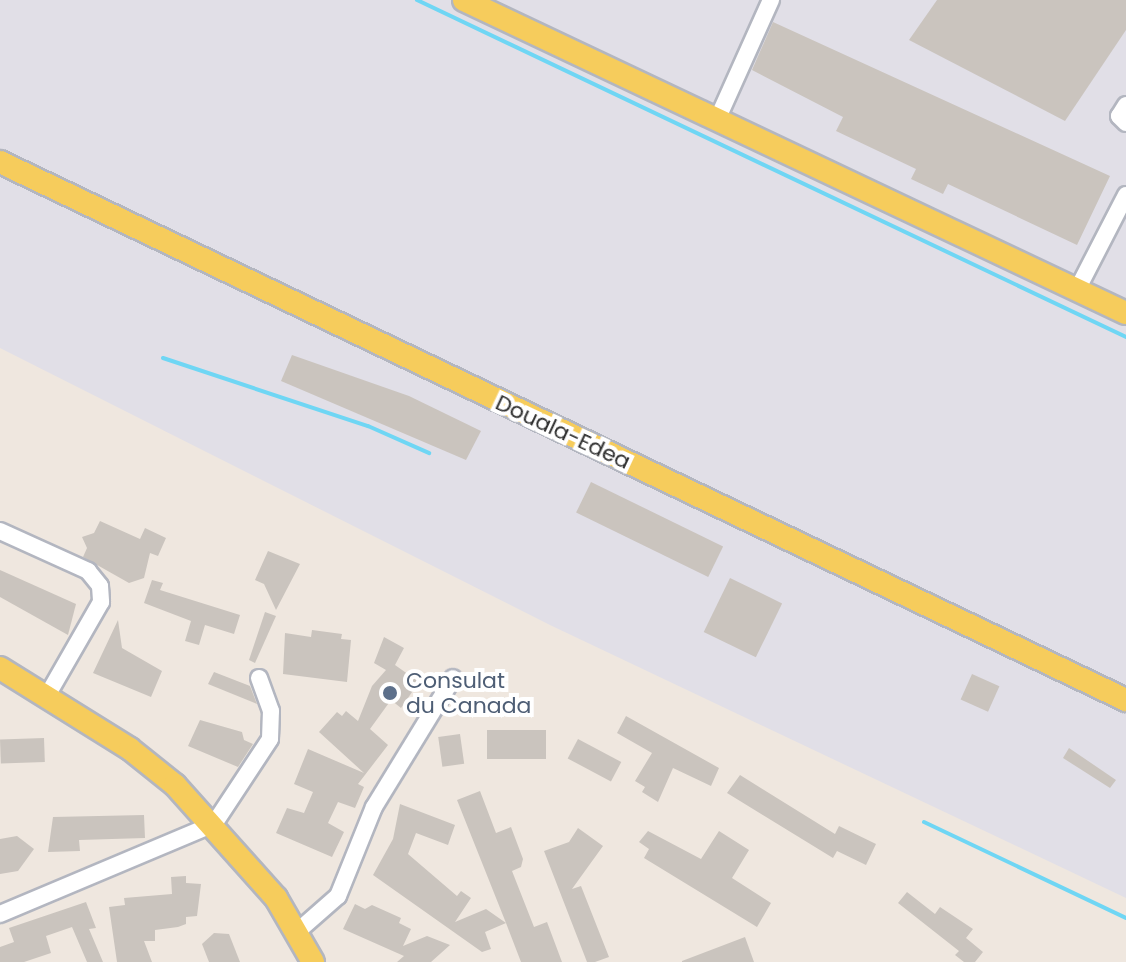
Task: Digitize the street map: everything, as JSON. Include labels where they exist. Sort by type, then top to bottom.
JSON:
[{"type":"main road","points":[[464,0],[1126,313]]},
{"type":"main road","name":"Douala-Edea","points":[[0,162],[1126,700]]},
{"type":"main road","points":[[0,668],[130,749],[214,824],[298,931],[313,962]]},
{"type":"street","points":[[717,120],[771,0]]},
{"type":"street","points":[[1126,105],[1119,116],[1126,123]]},
{"type":"street","points":[[1077,290],[1126,195]]},
{"type":"street","points":[[0,531],[88,571],[100,586],[101,602],[47,696]]},
{"type":"street","points":[[0,914],[214,824],[270,739],[271,711],[259,678]]},
{"type":"street","points":[[298,931],[338,896],[374,807],[453,678]]},
{"type":"shaded area","points":[[0,0],[1126,0],[1126,898],[550,625],[0,348]]},
{"type":"building","points":[[937,0],[1126,0],[1126,30],[1065,121],[909,40]]},
{"type":"building","points":[[773,22],[1110,176],[1077,245],[948,184],[943,194],[911,179],[916,169],[836,131],[843,117],[752,70]]},
{"type":"building","points":[[292,355],[409,396],[481,431],[466,460],[281,381]]},
{"type":"building","points":[[591,482],[723,546],[708,577],[576,513]]},
{"type":"building","points":[[100,521],[140,539],[145,528],[166,538],[158,556],[150,553],[144,578],[129,583],[83,557],[87,548],[82,537],[94,533]]},
{"type":"building","points":[[268,551],[300,564],[276,610],[264,584],[255,580]]},
{"type":"building","points":[[0,570],[76,604],[68,635],[0,597]]},
{"type":"building","points":[[730,578],[782,603],[756,657],[704,632]]},
{"type":"building","points":[[152,580],[163,583],[160,590],[240,615],[234,634],[205,625],[199,645],[185,641],[191,621],[144,603]]},
{"type":"building","points":[[265,612],[276,616],[255,663],[249,660]]},
{"type":"building","points":[[118,620],[122,648],[162,671],[151,697],[93,673]]},
{"type":"building","points":[[312,630],[342,634],[341,639],[351,640],[347,682],[283,674],[285,633],[311,637]]},
{"type":"building","points":[[384,637],[404,648],[395,665],[419,682],[401,708],[391,700],[370,729],[388,745],[358,784],[364,787],[355,808],[338,802],[328,823],[344,832],[332,857],[276,833],[287,808],[304,813],[313,792],[294,784],[308,749],[364,773],[319,732],[337,712],[342,716],[346,711],[358,721],[372,686],[386,670],[374,663]]},
{"type":"building","points":[[214,672],[250,686],[257,704],[208,684]]},
{"type":"building","points":[[972,674],[999,686],[988,712],[961,700]]},
{"type":"building","points":[[626,716],[719,768],[711,786],[673,768],[658,802],[642,792],[645,787],[635,781],[652,753],[617,733]]},
{"type":"building","points":[[200,720],[242,732],[244,740],[253,744],[238,767],[188,746]]},
{"type":"building","points":[[487,730],[546,730],[546,759],[487,759]]},
{"type":"building","points":[[460,734],[464,764],[442,767],[438,737]]},
{"type":"building","points":[[44,738],[45,762],[1,764],[0,740]]},
{"type":"building","points":[[578,739],[621,762],[611,781],[568,758]]},
{"type":"building","points":[[1069,748],[1116,780],[1110,788],[1063,758]]},
{"type":"building","points":[[740,775],[835,834],[839,826],[876,844],[866,865],[837,851],[833,858],[727,793]]},
{"type":"building","points":[[480,791],[496,833],[511,827],[523,859],[521,867],[512,871],[534,927],[547,922],[562,962],[521,962],[457,800]]},
{"type":"building","points":[[400,804],[455,825],[448,845],[416,833],[408,854],[457,896],[461,891],[471,898],[455,922],[486,909],[506,923],[485,932],[491,949],[482,952],[373,875],[393,839]]},
{"type":"building","points":[[144,815],[145,838],[79,840],[80,851],[48,852],[53,817]]},
{"type":"building","points":[[578,828],[603,846],[572,889],[581,886],[609,957],[595,962],[587,962],[544,851],[569,842]]},
{"type":"building","points":[[648,831],[701,859],[719,831],[749,850],[732,878],[771,903],[757,927],[644,858],[649,849],[639,842]]},
{"type":"building","points":[[17,836],[34,849],[18,871],[0,874],[0,839]]},
{"type":"building","points":[[186,876],[186,883],[201,884],[197,916],[186,917],[186,924],[178,927],[155,930],[155,941],[144,941],[152,962],[117,962],[109,907],[125,905],[124,898],[172,894],[171,877]]},
{"type":"building","points":[[907,892],[935,914],[940,907],[973,929],[966,938],[983,952],[975,962],[964,962],[955,955],[959,951],[898,903]]},
{"type":"building","points":[[86,902],[96,928],[89,929],[103,962],[87,962],[72,927],[46,936],[51,953],[24,962],[0,962],[0,947],[14,942],[9,928]]},
{"type":"building","points":[[355,904],[365,909],[372,905],[401,918],[399,923],[411,929],[403,946],[427,936],[450,945],[431,962],[397,962],[404,956],[343,929]]},
{"type":"building","points":[[214,933],[229,934],[240,962],[209,962],[202,944]]},
{"type":"building","points":[[745,937],[754,962],[682,962],[682,961]]},
{"type":"waterway","points":[[417,0],[1126,337]]},
{"type":"waterway","points":[[163,358],[368,426],[429,453]]},
{"type":"waterway","points":[[924,822],[1126,918]]},
{"type":"place","name":"Consulat du Canada","points":[[390,693]]}]
